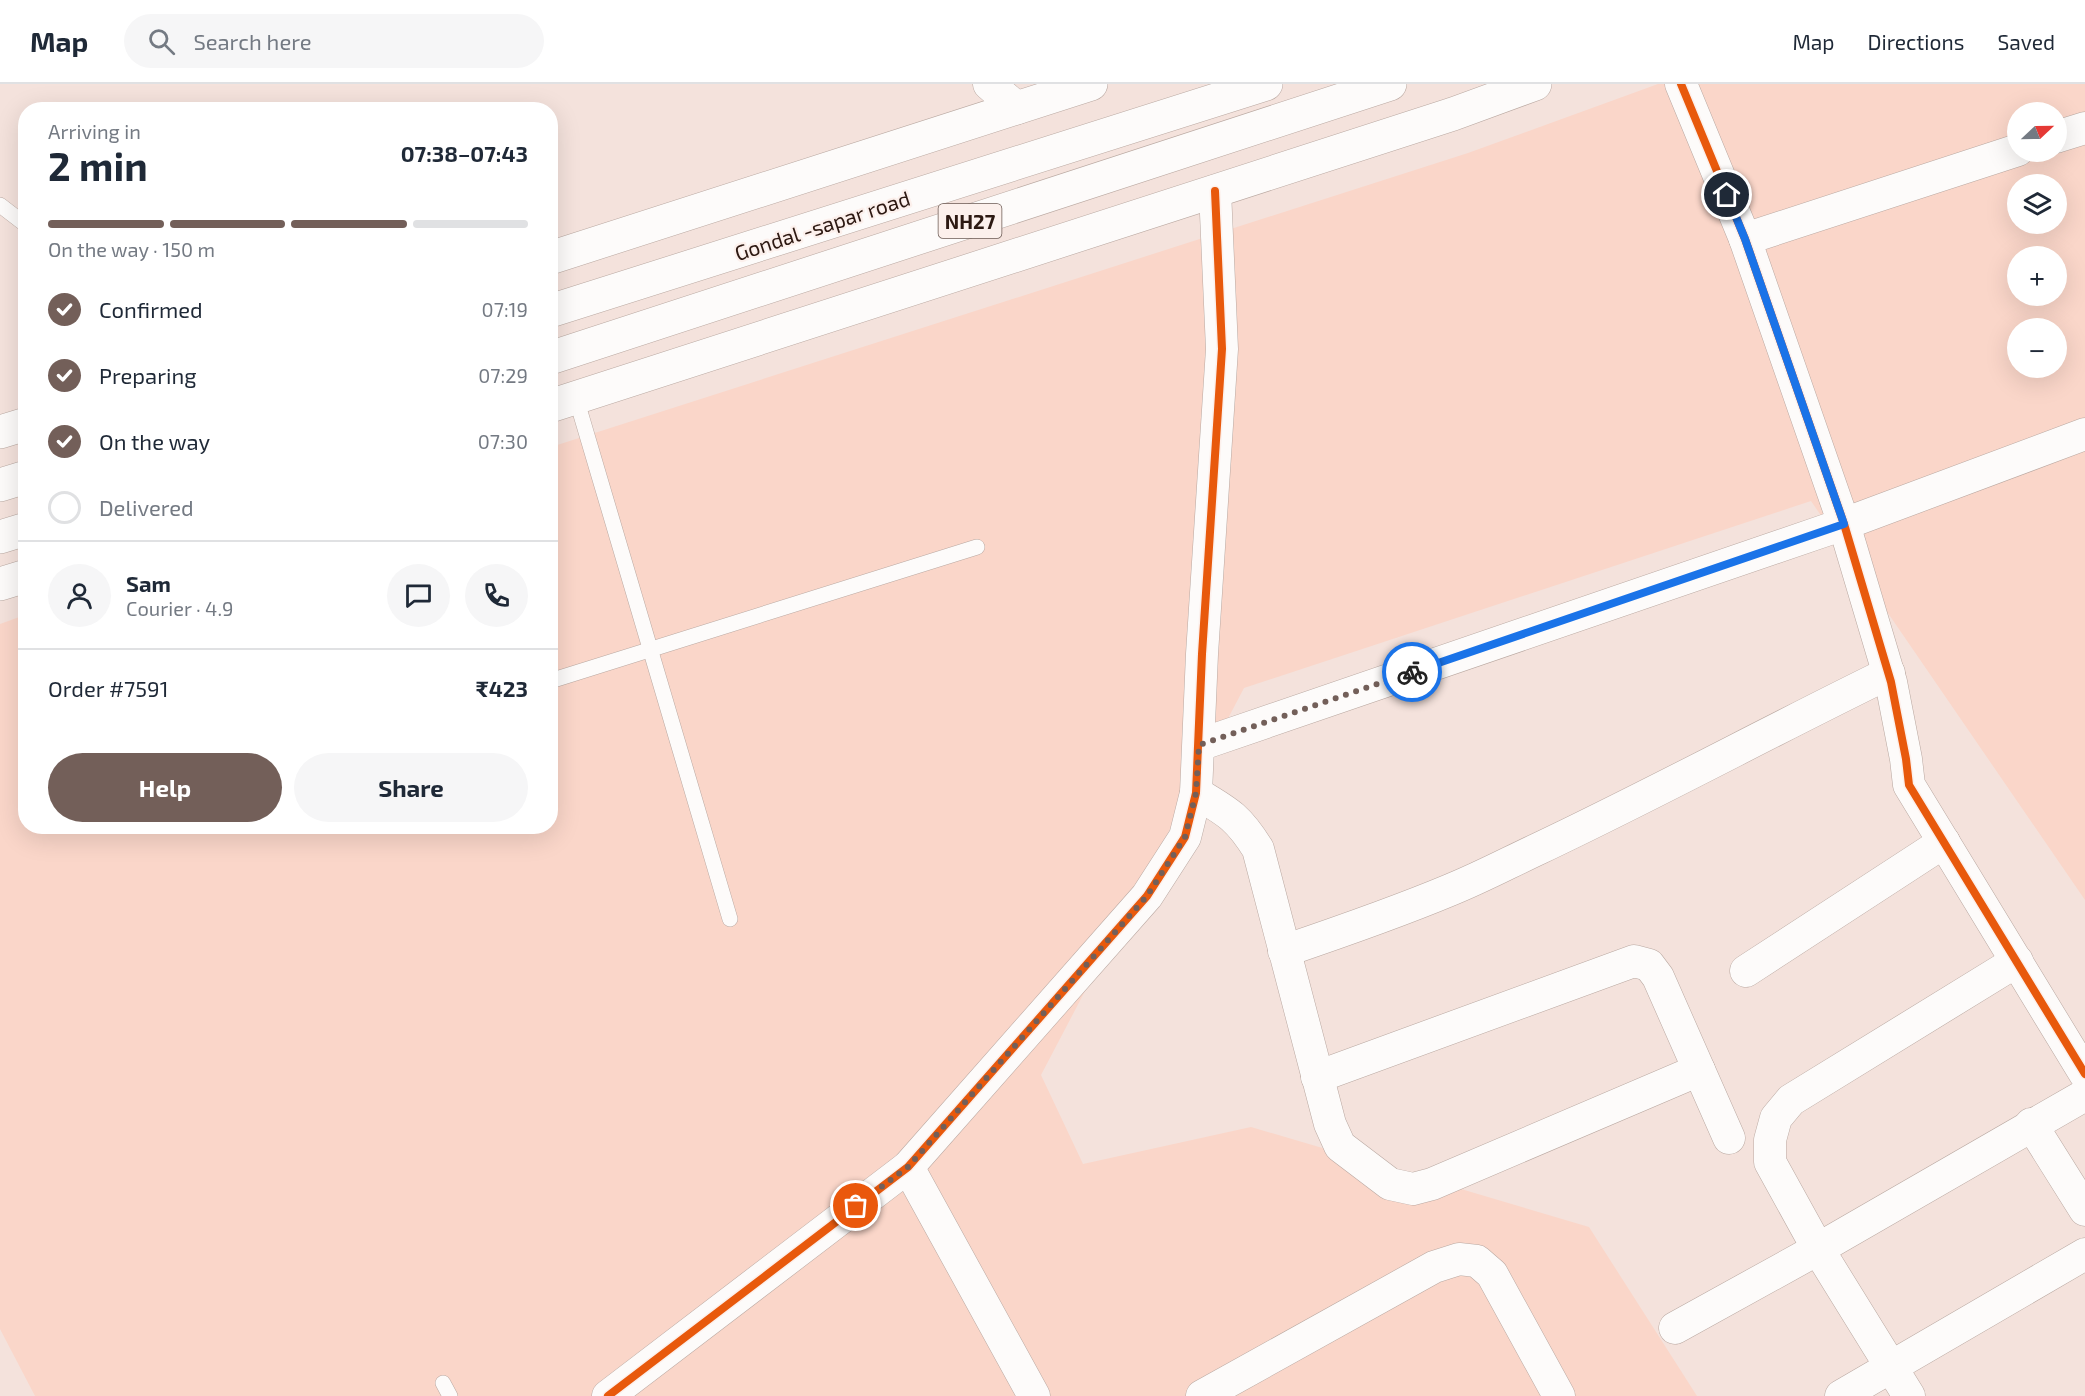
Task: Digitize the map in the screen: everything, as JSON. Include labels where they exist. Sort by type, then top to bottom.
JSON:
[{"type":"main road","points":[[558,255],[1091,84]]},
{"type":"main road","name":"Gondal -sapar road","points":[[558,308],[1266,84]]},
{"type":"main road","name":"NH27","points":[[558,355],[1390,84]]},
{"type":"main road","points":[[563,402],[1453,114],[1535,84]]},
{"type":"main road","points":[[0,432],[18,426]]},
{"type":"main road","points":[[0,485],[18,479]]},
{"type":"main road","points":[[0,537],[18,531]]},
{"type":"main road","points":[[0,584],[18,578]]},
{"type":"street","points":[[989,84],[1017,108]]},
{"type":"street","points":[[1681,84],[1745,239],[1844,524],[1889,673],[1909,785],[2085,1074]]},
{"type":"street","points":[[2067,134],[2085,128]]},
{"type":"street","points":[[1745,239],[2007,154]]},
{"type":"street","points":[[608,1396],[908,1167],[1147,896],[1185,837],[1196,793],[1202,654],[1222,350],[1215,191]]},
{"type":"street","points":[[1199,745],[1844,524],[2085,434]]},
{"type":"street","points":[[1284,951],[1452,890],[1582,828],[1889,673]]},
{"type":"street","points":[[1196,793],[1229,812],[1244,827],[1258,849],[1329,1124],[1340,1146],[1390,1184],[1413,1189],[1432,1184],[1699,1070]]},
{"type":"street","points":[[1746,971],[1944,842]]},
{"type":"street","points":[[1317,1077],[1634,961],[1649,965],[1658,977],[1729,1138]]},
{"type":"street","points":[[1909,1396],[1818,1249],[1770,1162],[1770,1140],[1776,1118],[1791,1100],[2017,961]]},
{"type":"street","points":[[1675,1328],[1818,1249],[2031,1124],[2085,1095]]},
{"type":"street","points":[[2031,1124],[2085,1210]]},
{"type":"street","points":[[908,1167],[1034,1396]]},
{"type":"street","points":[[1841,1396],[2085,1254]]},
{"type":"street","points":[[1202,1396],[1434,1268],[1459,1258],[1477,1261],[1492,1275],[1559,1396]]},
{"type":"lane","points":[[0,205],[18,219]]},
{"type":"lane","points":[[563,402],[651,650],[730,920]]},
{"type":"lane","points":[[558,679],[977,547]]},
{"type":"shaded area","points":[[1658,84],[2085,84],[2085,900],[1811,501],[1244,688],[1041,1075],[1083,1164],[1251,1127],[1589,1227],[1697,1396],[35,1396],[0,1329],[0,624],[18,618],[18,834],[558,834],[558,445],[1468,153]]},
{"type":"cycle path","points":[[1681,84],[1745,239],[1844,524],[1891,682],[1909,785],[2085,1074]]},
{"type":"cycle path","points":[[608,1396],[908,1167],[1147,896],[1185,837],[1196,793],[1202,654],[1222,349],[1215,191]]},
{"type":"way so far","points":[[856,1206],[908,1167],[1147,896],[1185,837],[1196,793],[1199,745],[1412,672]]},
{"type":"route","points":[[1412,672],[1844,524],[1745,239],[1727,195]]}]
